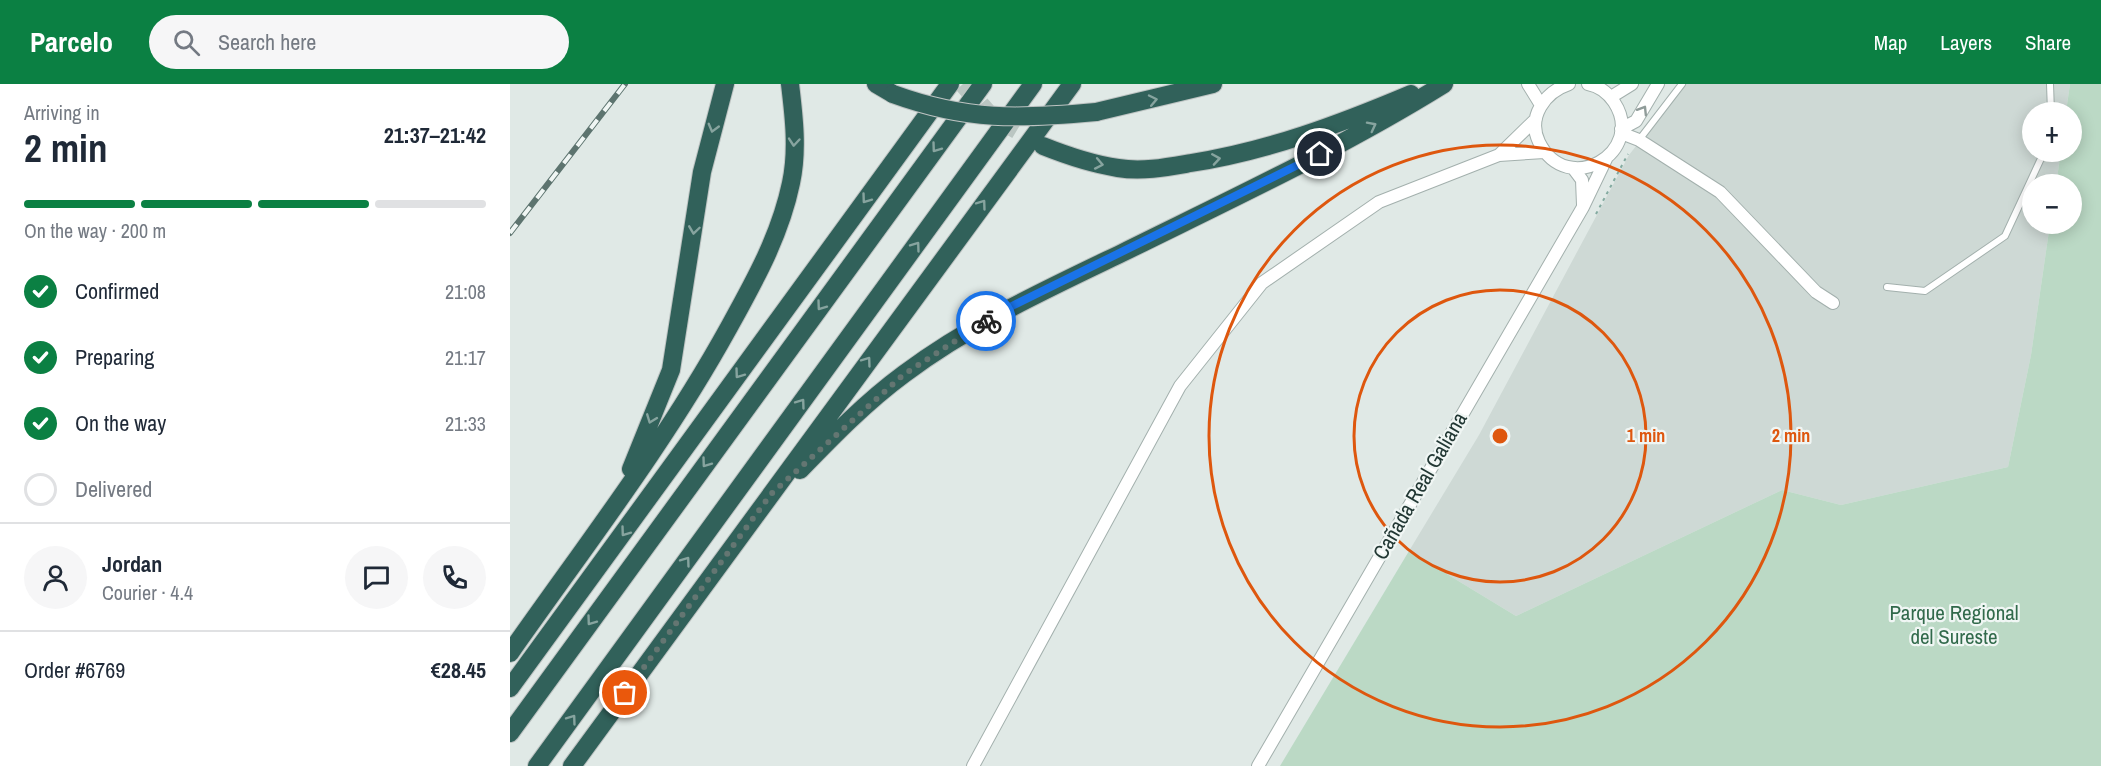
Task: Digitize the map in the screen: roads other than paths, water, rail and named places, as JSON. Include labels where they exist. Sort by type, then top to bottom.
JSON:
[{"type":"highway","points":[[596,531],[635,462],[671,370],[702,172],[724,84]]},
{"type":"highway","points":[[510,653],[643,467],[709,362],[778,231],[792,171],[796,129],[790,84]]},
{"type":"highway","points":[[876,84],[893,94],[931,108],[1003,118],[1096,112],[1213,84]]},
{"type":"highway","points":[[510,688],[950,84]]},
{"type":"highway","points":[[510,733],[983,84]]},
{"type":"highway","points":[[537,766],[1033,84]]},
{"type":"highway","points":[[572,766],[1072,84]]},
{"type":"highway","points":[[1043,146],[1083,161],[1111,167],[1158,169],[1231,157],[1321,130],[1434,84]]},
{"type":"highway","points":[[771,494],[895,381],[955,340],[1012,306],[1241,195],[1398,113],[1444,84]]},
{"type":"street","points":[[1528,84],[1540,105]]},
{"type":"street","points":[[1588,84],[1603,90],[1611,97],[1621,118],[1621,131]]},
{"type":"street","points":[[1611,97],[1632,84]]},
{"type":"street","points":[[1621,131],[1636,121],[1658,84]]},
{"type":"street","points":[[1561,85],[1540,105],[1536,119],[1537,136],[1544,152],[1562,165],[1573,168],[1597,164],[1607,157]]},
{"type":"street","points":[[1499,155],[1536,119]]},
{"type":"street","points":[[1621,131],[1720,192],[1816,292],[1833,303]]},
{"type":"street","name":"Cañada Real Galiana","points":[[1258,766],[1583,207],[1621,131]]},
{"type":"street","points":[[973,766],[1180,386],[1262,283],[1379,202],[1499,155],[1544,152]]},
{"type":"street","points":[[1573,168],[1581,180],[1583,207]]},
{"type":"lane","points":[[1639,140],[1682,84]]},
{"type":"lane","points":[[2050,84],[2051,102]]},
{"type":"lane","points":[[1887,287],[1925,291],[2005,236],[2039,162]]},
{"type":"tunnel","points":[[963,84],[988,113],[1043,146]]},
{"type":"railway","points":[[510,233],[625,84]]},
{"type":"park label","name":"Parque Regional del Sureste","points":[[1954,625]]}]
